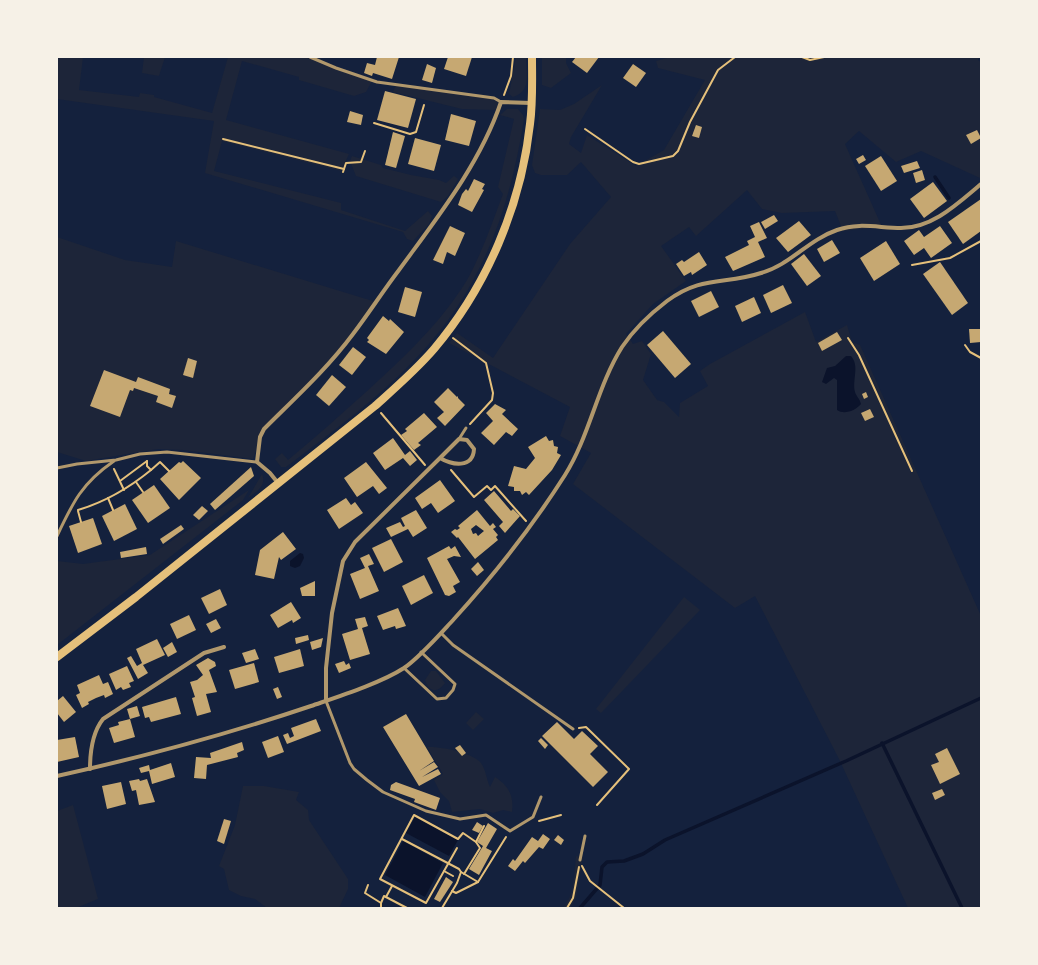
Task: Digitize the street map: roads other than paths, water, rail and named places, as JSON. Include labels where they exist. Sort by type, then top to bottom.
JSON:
[{"type":"main road","points":[[57,657],[136,597],[375,406],[412,372],[446,334],[479,283],[504,230],[522,169],[530,130],[532,103],[532,57]]},
{"type":"street","points":[[278,483],[270,473],[257,462],[260,437],[264,429],[321,372],[353,334],[443,210],[482,145],[501,102],[532,103]]},
{"type":"street","points":[[57,776],[90,769],[221,734],[326,701],[379,680],[404,668],[441,633],[489,581],[531,526],[580,450],[613,365],[630,336],[650,315],[668,300],[688,288],[712,280],[750,276],[781,266],[816,240],[838,230],[867,225],[901,228],[922,225],[940,216],[981,184]]},
{"type":"street","points":[[326,701],[326,668],[332,613],[342,561],[355,542],[458,440],[467,440],[474,449],[474,454],[462,465],[453,464],[440,458]]},
{"type":"street","points":[[90,769],[91,749],[95,733],[103,719],[204,653],[224,646]]},
{"type":"lane","points":[[310,57],[336,68],[377,82],[494,98],[501,102]]},
{"type":"lane","points":[[458,440],[466,428]]},
{"type":"lane","points":[[57,468],[76,464],[116,460],[140,454],[167,452],[257,462]]},
{"type":"lane","points":[[57,536],[68,512],[85,485],[116,460]]},
{"type":"lane","points":[[441,633],[453,644],[573,729]]},
{"type":"lane","points":[[404,668],[437,699],[446,698],[453,690],[455,684],[420,652]]},
{"type":"lane","points":[[326,701],[354,769],[383,792],[426,811],[452,818],[467,819],[486,815],[510,831],[533,817],[542,797]]},
{"type":"lane","points":[[580,860],[585,836]]},
{"type":"waterway","points":[[935,177],[949,198]]},
{"type":"waterway","points":[[580,908],[600,885],[602,867],[607,862],[624,861],[643,854],[665,840],[846,761],[981,698]]},
{"type":"waterway","points":[[882,743],[962,908]]}]
